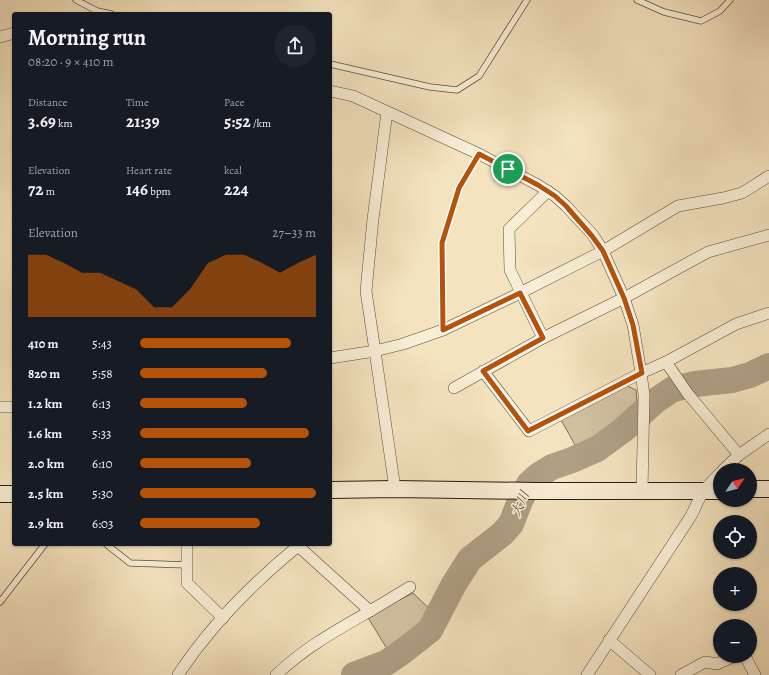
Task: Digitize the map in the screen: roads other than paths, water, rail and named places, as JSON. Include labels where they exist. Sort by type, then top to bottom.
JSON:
[{"type":"street","points":[[0,37],[12,34]]},
{"type":"street","points":[[332,91],[353,96],[479,154],[538,185],[566,206],[592,236],[603,251],[624,298],[633,325],[642,373],[644,395],[642,417],[642,491]]},
{"type":"street","points":[[387,112],[373,219],[366,291],[394,489]]},
{"type":"street","points":[[332,358],[375,351],[403,344],[443,330],[603,251],[678,206],[742,193],[769,176]]},
{"type":"street","points":[[543,338],[510,270],[509,229],[548,191]]},
{"type":"street","points":[[454,388],[543,338],[624,298],[708,252],[769,235]]},
{"type":"street","points":[[483,371],[528,431],[642,373],[669,367],[736,324],[769,313]]},
{"type":"street","points":[[669,367],[688,394],[739,455]]},
{"type":"street","points":[[0,407],[12,407]]},
{"type":"street","points":[[730,463],[739,455],[769,434]]},
{"type":"street","points":[[587,675],[691,516],[703,492],[713,481]]},
{"type":"street","points":[[757,489],[769,488]]},
{"type":"street","points":[[332,490],[394,489],[713,491]]},
{"type":"street","points":[[0,494],[12,494]]},
{"type":"street","points":[[187,546],[187,583],[223,618]]},
{"type":"street","points":[[182,673],[191,656],[233,606],[298,546],[370,611]]},
{"type":"street","points":[[276,675],[291,660],[322,639],[410,587]]},
{"type":"street","points":[[609,640],[650,675]]},
{"type":"street","points":[[681,675],[705,662],[719,663]]},
{"type":"street","points":[[749,663],[755,675]]},
{"type":"lane","points":[[76,0],[102,12]]},
{"type":"lane","points":[[332,64],[430,87],[457,90],[479,76],[527,0]]},
{"type":"lane","points":[[637,0],[664,12],[701,21],[720,11],[730,0]]},
{"type":"lane","points":[[443,330],[442,243],[459,188],[479,154]]},
{"type":"lane","points":[[0,602],[43,546]]},
{"type":"lane","points":[[109,546],[130,563],[187,565]]},
{"type":"waterway","name":"大川","points":[[354,675],[386,663],[430,630],[454,584],[470,559],[502,534],[511,524],[520,501],[529,484],[539,475],[552,467],[597,449],[623,430],[655,401],[673,389],[695,384],[732,380],[750,375],[769,366]]}]
